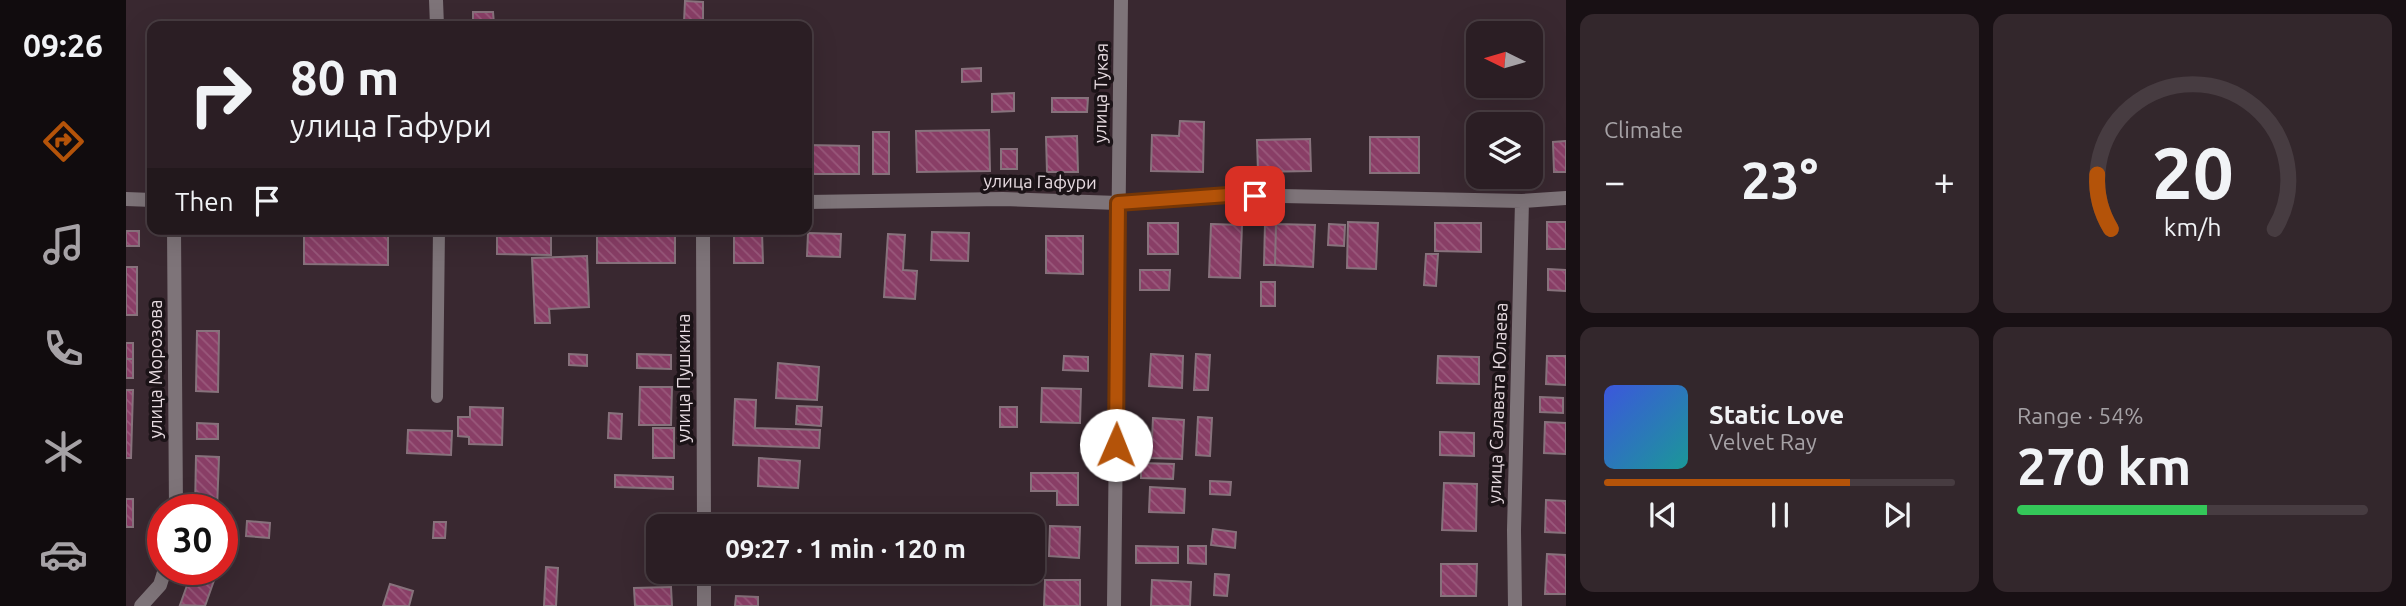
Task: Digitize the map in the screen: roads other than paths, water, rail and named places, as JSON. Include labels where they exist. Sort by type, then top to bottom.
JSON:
[{"type":"street","points":[[436,0],[437,21]]},
{"type":"street","name":"улица Тукая","points":[[1114,606],[1121,0]]},
{"type":"street","name":"улица Гафури","points":[[812,202],[1003,199],[1118,203],[1228,195],[1522,201],[1566,198]]},
{"type":"street","points":[[126,199],[147,200]]},
{"type":"street","name":"улица Салавата Юлаева","points":[[1515,606],[1514,530],[1522,201]]},
{"type":"street","name":"улица Морозова","points":[[174,235],[176,494]]},
{"type":"street","name":"улица Пушкина","points":[[703,235],[704,514]]},
{"type":"street","points":[[704,584],[704,606]]},
{"type":"street","points":[[141,606],[160,585]]},
{"type":"lane","points":[[437,397],[439,235]]}]
